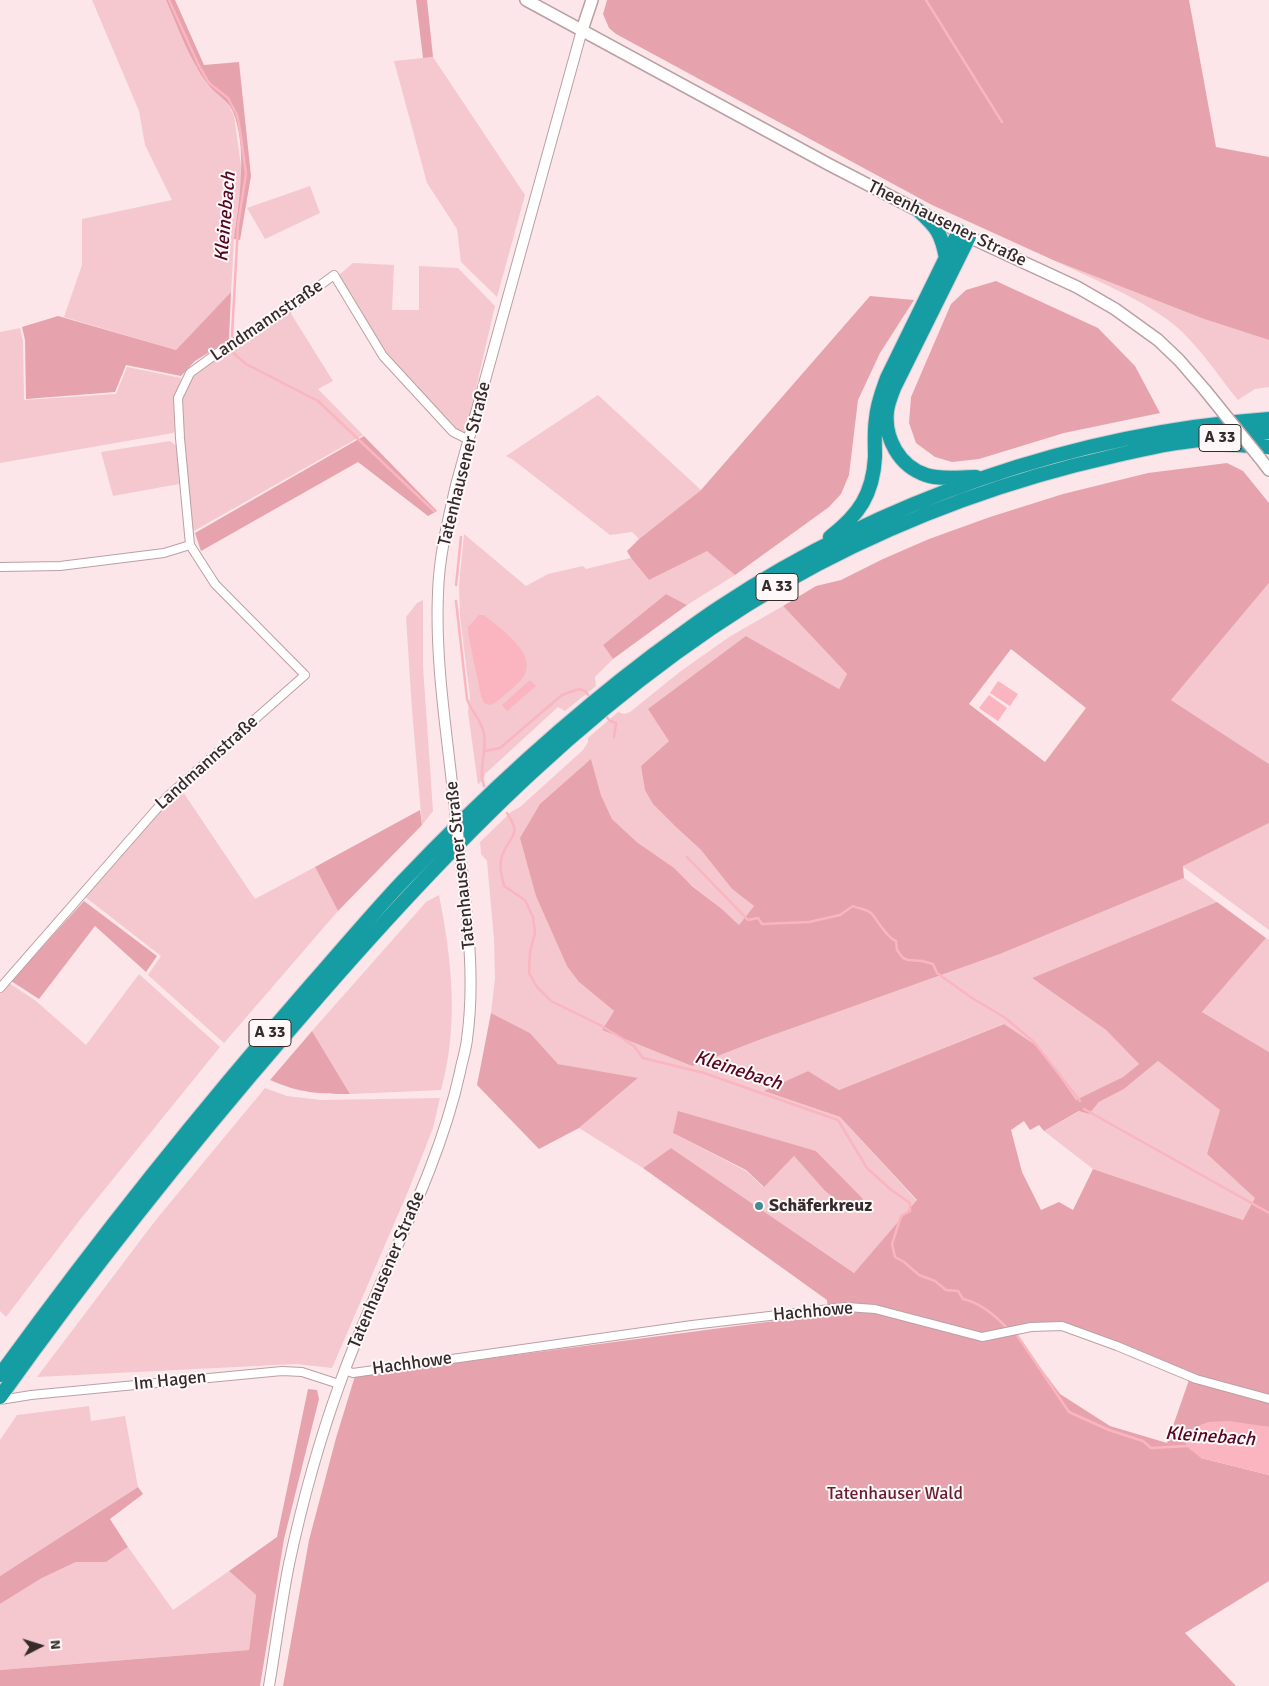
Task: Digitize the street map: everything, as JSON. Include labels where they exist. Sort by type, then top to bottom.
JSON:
[{"type":"highway","points":[[918,210],[937,228],[943,239],[946,258]]},
{"type":"highway","points":[[807,554],[850,520],[862,506],[874,472],[875,421],[878,403],[887,378],[946,258],[964,234]]},
{"type":"highway","points":[[964,234],[894,388],[887,409],[886,425],[894,448],[912,468],[926,475],[941,477],[984,477]]},
{"type":"highway","name":"A 33","points":[[0,1375],[100,1241],[234,1074],[414,870],[468,815],[718,608],[807,554],[936,495],[984,477],[1053,456],[1109,442],[1181,429],[1269,419]]},
{"type":"highway","name":"A 33","points":[[609,697],[761,596],[818,564],[884,532],[957,501],[1082,463],[1170,444],[1269,432]]},
{"type":"highway","points":[[1170,444],[1269,447]]},
{"type":"highway","name":"A 33","points":[[0,1399],[44,1335],[117,1239],[244,1082],[356,952],[469,833],[529,776],[576,725]]},
{"type":"main road","name":"Theenhausener Straße","points":[[526,0],[722,108],[964,234],[1077,287],[1115,309],[1158,340],[1179,360],[1206,390],[1269,470]]},
{"type":"main road","points":[[582,30],[592,0]]},
{"type":"street","name":"Tatenhausener Straße","points":[[269,1686],[295,1538],[322,1436],[344,1370],[365,1318],[436,1157],[454,1097],[467,1040],[471,993],[470,938],[438,649],[438,593],[442,553],[448,520],[469,440],[582,30]]},
{"type":"street","name":"Landmannstraße","points":[[0,988],[168,796],[305,675],[215,584],[190,545],[178,398],[190,373],[216,354],[292,306],[334,275],[383,356],[452,432],[469,440]]},
{"type":"street","points":[[0,567],[60,566],[164,553],[190,545]]},
{"type":"street","name":"Hachhowe","points":[[344,1370],[353,1373],[692,1325],[847,1306],[875,1309],[982,1337],[1031,1327],[1062,1326],[1117,1346],[1196,1379],[1269,1399]]},
{"type":"street","name":"Im Hagen","points":[[0,1399],[282,1371],[302,1372],[339,1384]]},
{"type":"shaded area","points":[[92,0],[166,0],[196,66],[207,84],[226,100],[234,116],[242,173],[234,239],[231,292],[176,350],[64,317],[82,265],[82,219],[172,200],[145,145],[139,111]]},
{"type":"shaded area","points":[[433,57],[525,195],[497,297],[461,262],[457,229],[427,183],[394,61]]},
{"type":"shaded area","points":[[310,186],[320,213],[265,239],[247,208]]},
{"type":"shaded area","points":[[1053,260],[1204,319],[1269,340],[1269,387],[1255,389],[1238,400],[1197,347],[1168,320],[1126,295]]},
{"type":"shaded area","points":[[353,263],[394,265],[392,310],[419,310],[419,266],[458,268],[495,306],[466,431],[457,432],[385,354],[339,275]]},
{"type":"shaded area","points":[[290,312],[333,381],[318,389],[363,435],[192,532],[181,401],[191,376],[225,350]]},
{"type":"shaded area","points":[[20,328],[23,341],[24,400],[116,394],[127,367],[181,378],[177,394],[177,429],[173,433],[0,463],[0,332]]},
{"type":"shaded area","points":[[598,395],[701,490],[639,539],[632,532],[610,535],[506,456]]},
{"type":"shaded area","points":[[170,441],[177,446],[179,484],[113,496],[101,452]]},
{"type":"shaded area","points":[[464,534],[526,586],[548,574],[583,566],[586,569],[631,558],[649,580],[707,550],[735,575],[687,605],[666,594],[603,645],[613,659],[595,677],[596,686],[565,711],[558,707],[485,774],[478,785],[468,712],[470,697],[460,616],[459,585]]},
{"type":"shaded area","points":[[1269,583],[1269,764],[1171,700]]},
{"type":"shaded area","points":[[423,600],[423,667],[433,811],[422,825],[406,617],[417,603]]},
{"type":"shaded area","points":[[783,606],[847,674],[839,689],[746,636],[669,741],[641,766],[677,828],[701,850],[732,889],[754,906],[739,925],[722,909],[638,843],[612,819],[601,795],[591,759],[579,982],[614,1011],[602,1030],[692,1066],[759,1040],[1000,954],[1184,878],[1217,902],[1032,978],[1106,1030],[1139,1064],[1123,1077],[1076,1101],[1040,1048],[1003,1024],[839,1090],[808,1071],[765,1091],[840,1117],[917,1201],[854,1273],[671,1148],[643,1168],[579,1128],[637,1079],[558,1064],[530,1033],[491,1013],[495,978],[494,939],[487,861],[481,854],[480,842],[511,812],[520,807],[583,750],[588,742],[588,738],[618,712],[624,714],[630,712],[681,671],[729,637]],"holes":[[[673,1133],[816,1151],[862,1199],[852,1211],[825,1191],[794,1156],[763,1187],[746,1171]]]},
{"type":"shaded area","points":[[181,789],[255,899],[315,867],[338,911],[224,1043],[148,975],[161,956],[84,896]]},
{"type":"shaded area","points":[[1269,823],[1269,930],[1182,866]]},
{"type":"shaded area","points":[[439,895],[444,919],[452,992],[450,1041],[447,1066],[441,1090],[350,1094],[312,1031],[426,902]]},
{"type":"shaded area","points":[[1266,938],[1269,940],[1269,1052],[1202,1012]]},
{"type":"shaded area","points":[[139,974],[220,1047],[79,1221],[6,1317],[0,1311],[0,994],[9,983],[36,1001],[86,1045]]},
{"type":"shaded area","points":[[1158,1061],[1221,1110],[1207,1154],[1256,1198],[1243,1220],[1093,1169],[1044,1131],[1080,1111],[1089,1114],[1099,1102],[1124,1089]]},
{"type":"shaded area","points":[[265,1088],[287,1096],[321,1100],[440,1098],[433,1128],[409,1189],[332,1368],[296,1364],[37,1377],[155,1221]]},
{"type":"shaded area","points":[[89,1406],[91,1421],[125,1416],[138,1487],[0,1576],[0,1440],[17,1415]]},
{"type":"shaded area","points":[[128,1547],[173,1610],[229,1571],[256,1595],[249,1650],[0,1670],[0,1604],[42,1578],[76,1562],[106,1562]]},
{"type":"green space","points":[[166,0],[175,0],[204,65],[239,62],[251,176],[240,240],[234,239],[241,178],[241,147],[235,117],[226,101],[210,87],[194,63]]},
{"type":"green space","points":[[416,0],[427,0],[433,57],[423,58]]},
{"type":"green space","points":[[607,0],[1189,0],[1216,147],[1269,157],[1269,340],[1204,319],[1053,260],[932,205],[616,34],[609,28],[603,14]]},
{"type":"green space","points":[[996,281],[1098,328],[1135,366],[1160,413],[1064,433],[979,459],[952,462],[935,457],[916,443],[909,423],[911,397],[951,304],[966,290]]},
{"type":"green space","points":[[231,292],[229,340],[195,361],[181,376],[126,365],[115,392],[26,399],[25,340],[22,327],[58,316],[176,350]]},
{"type":"green space","points":[[870,296],[914,300],[880,353],[858,400],[849,475],[841,494],[829,507],[735,575],[707,551],[649,580],[627,551],[639,539],[701,490]]},
{"type":"green space","points":[[364,436],[437,511],[428,516],[358,462],[201,551],[195,533]]},
{"type":"green space","points":[[1227,463],[1243,471],[1269,503],[1269,583],[1171,700],[1269,764],[1269,823],[1183,866],[1184,878],[1000,954],[759,1040],[692,1066],[602,1030],[614,1011],[579,982],[567,966],[536,896],[520,838],[540,804],[591,759],[601,795],[612,819],[638,843],[674,868],[692,886],[739,925],[754,906],[732,889],[701,850],[653,804],[645,790],[641,766],[669,741],[648,709],[746,636],[839,689],[847,674],[783,606],[816,586],[841,580],[929,539],[1063,494],[1148,473]],"holes":[[[1011,649],[1086,708],[1045,762],[969,704]]]},
{"type":"green space","points":[[666,594],[687,605],[613,659],[603,645]]},
{"type":"green space","points":[[420,810],[422,825],[338,911],[315,867]]},
{"type":"green space","points":[[84,901],[157,956],[146,972],[95,926],[39,999],[11,981]]},
{"type":"green space","name":"Tatenhauser Wald","points":[[1217,902],[1266,938],[1202,1012],[1269,1052],[1269,1427],[1249,1425],[1201,1458],[1269,1475],[1269,1581],[1185,1633],[1236,1686],[283,1686],[309,1540],[336,1438],[355,1376],[828,1314],[827,1300],[643,1168],[671,1148],[854,1273],[917,1200],[840,1117],[764,1091],[808,1071],[839,1090],[1004,1024],[1040,1048],[1076,1100],[1123,1077],[1139,1064],[1106,1030],[1032,978]],"holes":[[[1158,1061],[1220,1110],[1207,1154],[1255,1198],[1243,1220],[1093,1169],[1073,1210],[1059,1202],[1041,1210],[1022,1172],[1011,1130],[1024,1121],[1030,1130],[1039,1125],[1044,1131],[1079,1111],[1089,1114],[1099,1102],[1124,1089]],[[1036,1330],[1061,1330],[1087,1338],[1189,1380],[1167,1443],[1110,1426],[1060,1394],[1016,1335]]]},
{"type":"green space","points":[[491,1013],[530,1033],[558,1064],[638,1078],[579,1128],[539,1149],[477,1085]]},
{"type":"green space","points":[[312,1031],[350,1094],[309,1092],[290,1088],[270,1080]]},
{"type":"green space","points":[[678,1111],[816,1151],[863,1199],[852,1212],[825,1191],[794,1156],[764,1187],[746,1170],[673,1133]]},
{"type":"green space","points":[[308,1389],[317,1390],[319,1399],[284,1539],[260,1686],[0,1686],[0,1670],[249,1650],[256,1595],[229,1571],[277,1537]]},
{"type":"green space","points":[[138,1487],[143,1494],[110,1519],[128,1547],[106,1562],[76,1562],[42,1578],[0,1604],[0,1576]]},
{"type":"water","points":[[479,615],[484,615],[514,641],[526,658],[527,667],[524,676],[495,703],[490,705],[484,703],[481,696],[468,633],[468,627]]},
{"type":"water","points":[[530,680],[536,686],[507,711],[502,705]]},
{"type":"water","points":[[998,681],[1018,694],[1010,706],[990,693]]},
{"type":"water","points":[[989,695],[1007,708],[998,721],[979,708]]},
{"type":"water","points":[[1229,1421],[1269,1427],[1269,1475],[1201,1458],[1186,1446],[1187,1437],[1191,1429],[1208,1422]]},
{"type":"waterway","name":"Kleinebach","points":[[169,0],[198,64],[209,83],[228,98],[237,115],[240,130],[246,174],[238,225],[232,336]]},
{"type":"waterway","points":[[926,0],[1002,122]]},
{"type":"waterway","name":"Kleinebach","points":[[231,351],[246,364],[318,401],[434,511]]},
{"type":"waterway","name":"Kleinebach","points":[[456,585],[461,537]]},
{"type":"waterway","name":"Kleinebach","points":[[456,601],[467,699],[481,724],[485,740],[482,774],[484,786]]},
{"type":"waterway","points":[[485,751],[500,748],[562,695],[579,689],[585,691],[590,697]]},
{"type":"waterway","points":[[605,715],[610,721],[616,723],[614,737]]},
{"type":"waterway","name":"Kleinebach","points":[[507,813],[515,830],[502,855],[501,873],[504,886],[525,900],[533,917],[535,933],[530,952],[529,973],[537,987],[551,1001],[600,1025],[634,1046],[643,1058],[704,1073],[838,1120],[867,1168],[890,1189],[910,1203],[910,1211],[901,1216],[892,1244],[895,1257],[919,1275],[935,1281],[946,1290],[958,1291],[963,1299],[976,1303],[987,1310],[1008,1329]]},
{"type":"waterway","points":[[687,857],[748,920],[758,918],[762,924],[809,922],[840,915],[853,906],[870,912],[886,933],[896,941],[897,950],[903,958],[933,964],[937,973],[972,998],[1004,1017],[1034,1042],[1080,1101]]},
{"type":"waterway","points":[[1084,1109],[1269,1213]]},
{"type":"waterway","name":"Kleinebach","points":[[1017,1335],[1069,1412],[1109,1430],[1143,1441],[1151,1448],[1188,1446]]},
{"type":"place","name":"Schäferkreuz","points":[[759,1206]]}]
